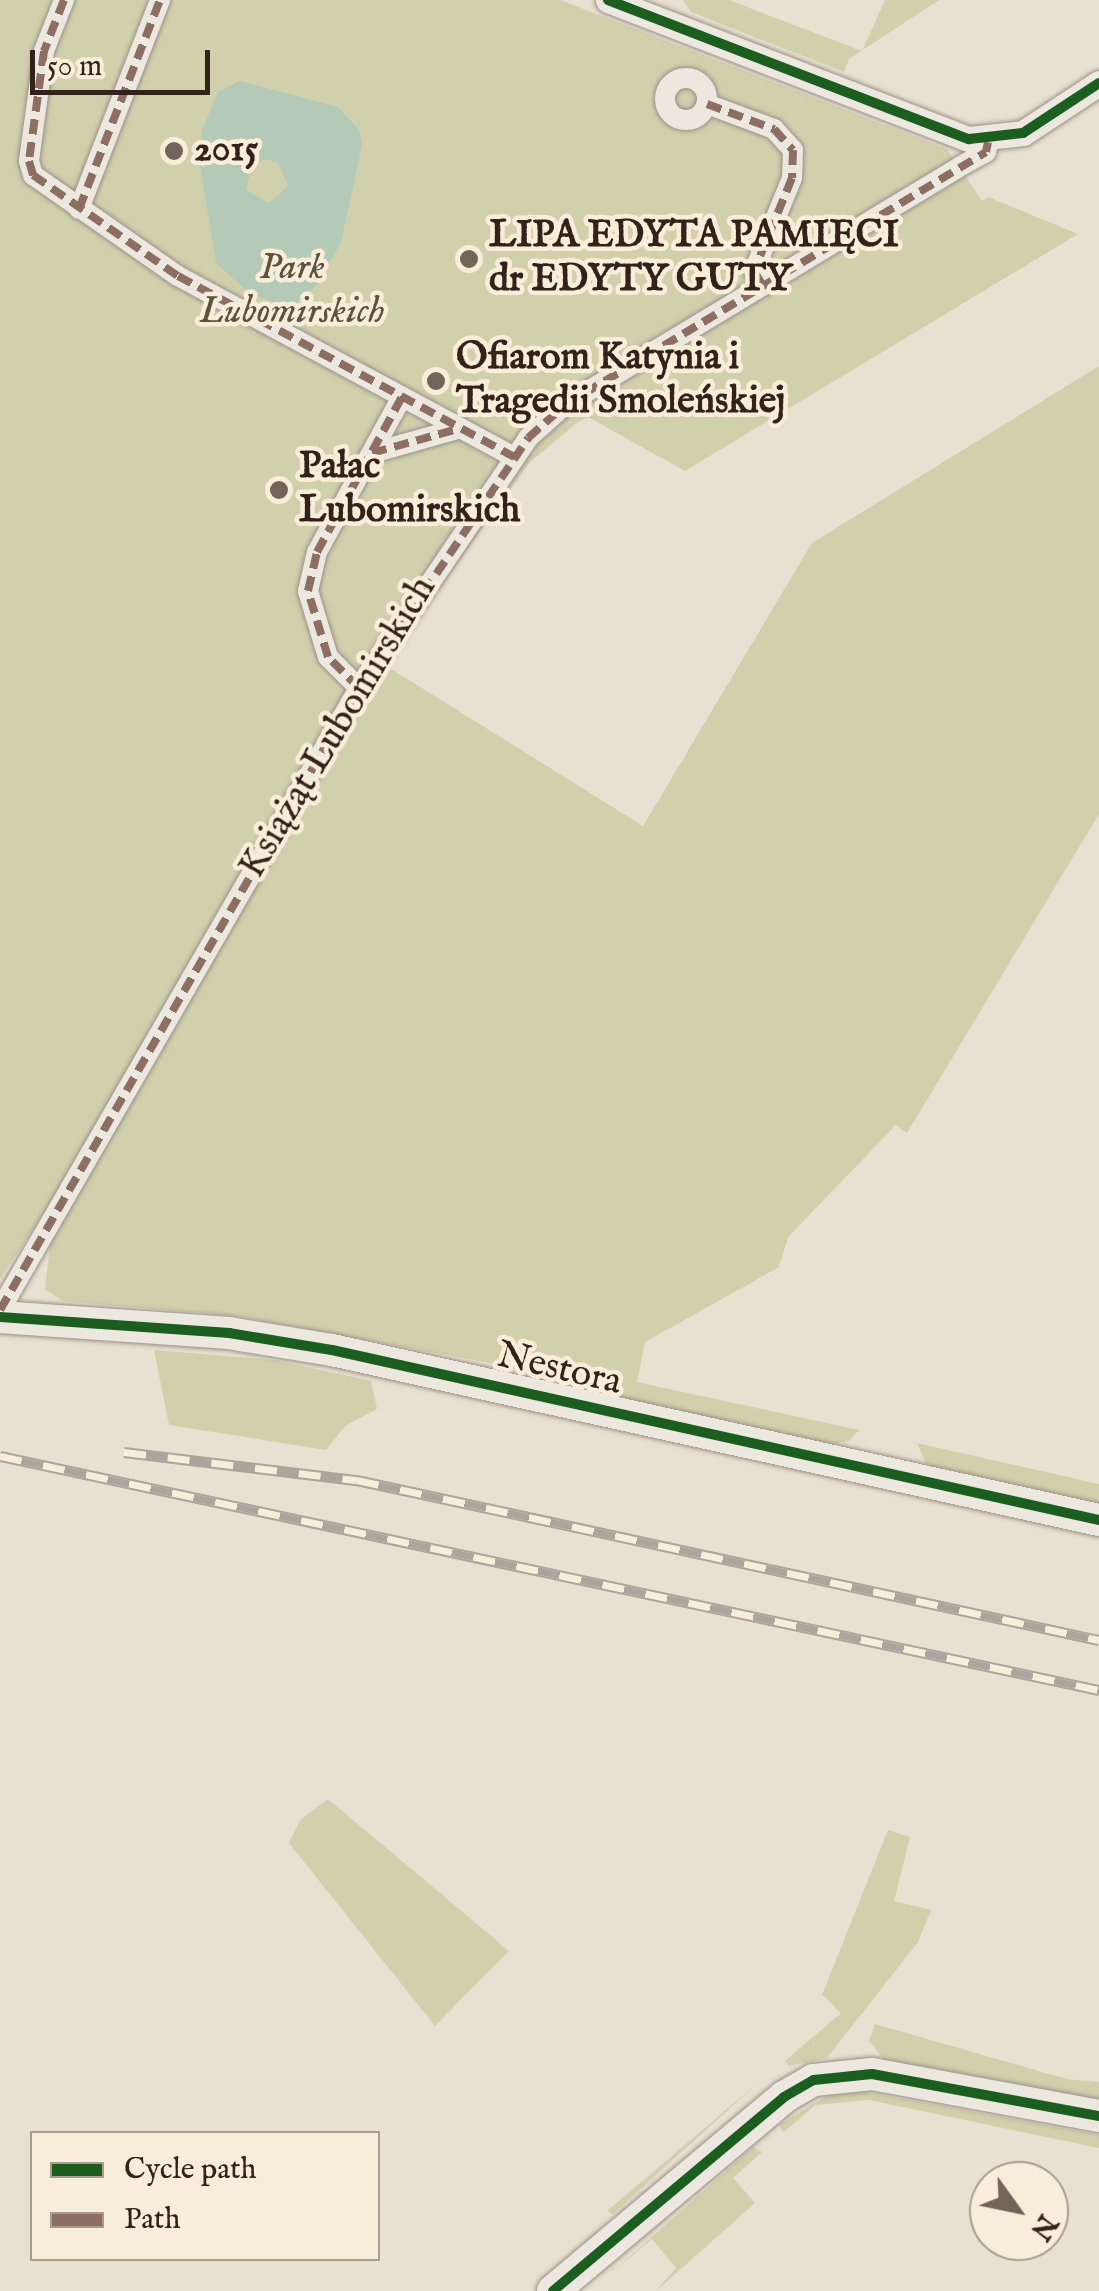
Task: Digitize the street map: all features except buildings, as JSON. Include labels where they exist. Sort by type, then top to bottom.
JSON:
[{"type":"street","points":[[64,0],[44,51],[28,160],[33,175],[178,276],[514,457]]},
{"type":"street","points":[[79,209],[160,0]]},
{"type":"street","points":[[608,0],[988,142],[1022,133],[1099,83]]},
{"type":"street","points":[[707,104],[774,129],[796,158],[754,271],[763,286]]},
{"type":"street","name":"Książąt Lubomirskich","points":[[0,1314],[359,688],[514,457],[565,405],[986,152],[988,142]]},
{"type":"street","points":[[359,688],[328,657],[308,591],[317,552],[402,397]]},
{"type":"street","points":[[372,453],[460,428]]},
{"type":"street","name":"Nestora","points":[[0,1314],[229,1333],[332,1350],[1099,1520]]},
{"type":"street","points":[[553,2291],[784,2097],[814,2080],[872,2074],[1099,2116]]},
{"type":"green space","name":"Park Lubomirskich","points":[[0,0],[560,0],[947,149],[982,201],[988,197],[1078,234],[685,471],[588,417],[578,422],[529,463],[385,665],[643,826],[812,543],[1099,366],[1099,814],[907,1133],[896,1125],[788,1237],[779,1267],[645,1342],[637,1382],[859,1430],[849,1441],[830,1445],[650,1407],[495,1364],[237,1316],[62,1301],[45,1289],[51,1237],[33,1229],[0,1279]]},
{"type":"green space","points":[[683,0],[729,0],[861,51],[849,59],[844,72],[691,12]]},
{"type":"green space","points":[[885,0],[939,0],[862,50]]},
{"type":"green space","points":[[154,1350],[275,1360],[371,1381],[377,1409],[345,1426],[326,1450],[169,1425]]},
{"type":"green space","points":[[917,1443],[1099,1484],[1099,1505],[927,1466]]},
{"type":"green space","points":[[328,1799],[509,1951],[435,2026],[289,1843],[300,1820]]},
{"type":"green space","points":[[888,1830],[910,1837],[894,1901],[931,1910],[918,1942],[827,2058],[789,2066],[785,2061],[841,2013],[822,1995]]},
{"type":"green space","points":[[875,2024],[1067,2079],[1099,2082],[1099,2101],[884,2060],[869,2041]]},
{"type":"green space","points":[[759,2082],[613,2214],[607,2211]]},
{"type":"green space","points":[[865,2092],[1099,2135],[1099,2148],[869,2100],[815,2105],[783,2133],[779,2125],[828,2095]]},
{"type":"green space","points":[[753,2147],[762,2152],[733,2178],[755,2203],[656,2291],[676,2268],[652,2239],[609,2275]]},
{"type":"shaded area","points":[[240,81],[338,107],[359,130],[362,145],[341,242],[319,283],[296,303],[281,305],[249,293],[216,263],[200,167],[202,130],[218,92]],"holes":[[[265,159],[278,163],[288,186],[269,203],[246,190],[252,165]]]},
{"type":"railway","points":[[124,1452],[357,1480],[1099,1640]]},
{"type":"railway","points":[[0,1456],[1099,1690]]},
{"type":"marked path","points":[[64,0],[44,51],[29,161],[33,175],[178,276],[514,457]]},
{"type":"marked path","points":[[79,209],[160,0]]},
{"type":"marked path","points":[[707,104],[774,129],[793,150],[792,178],[754,271],[763,286]]},
{"type":"marked path","points":[[0,1310],[359,688],[528,438],[565,405],[986,152],[988,142]]},
{"type":"marked path","points":[[359,688],[328,657],[308,591],[317,552],[402,397]]},
{"type":"marked path","points":[[372,453],[461,428]]},
{"type":"cycle path","points":[[608,0],[969,139],[1023,133],[1099,83]]},
{"type":"cycle path","points":[[0,1317],[229,1333],[332,1350],[1099,1520]]},
{"type":"cycle path","points":[[553,2291],[784,2097],[814,2080],[872,2074],[1099,2116]]},
{"type":"place","name":"2015","points":[[174,151]]},
{"type":"place","name":"LIPA EDYTA PAMIĘCI dr EDYTY GUTY","points":[[469,259]]},
{"type":"place","name":"Ofiarom Katynia i Tragedii Smoleńskiej","points":[[436,381]]},
{"type":"place","name":"Pałac Lubomirskich","points":[[279,490]]}]
